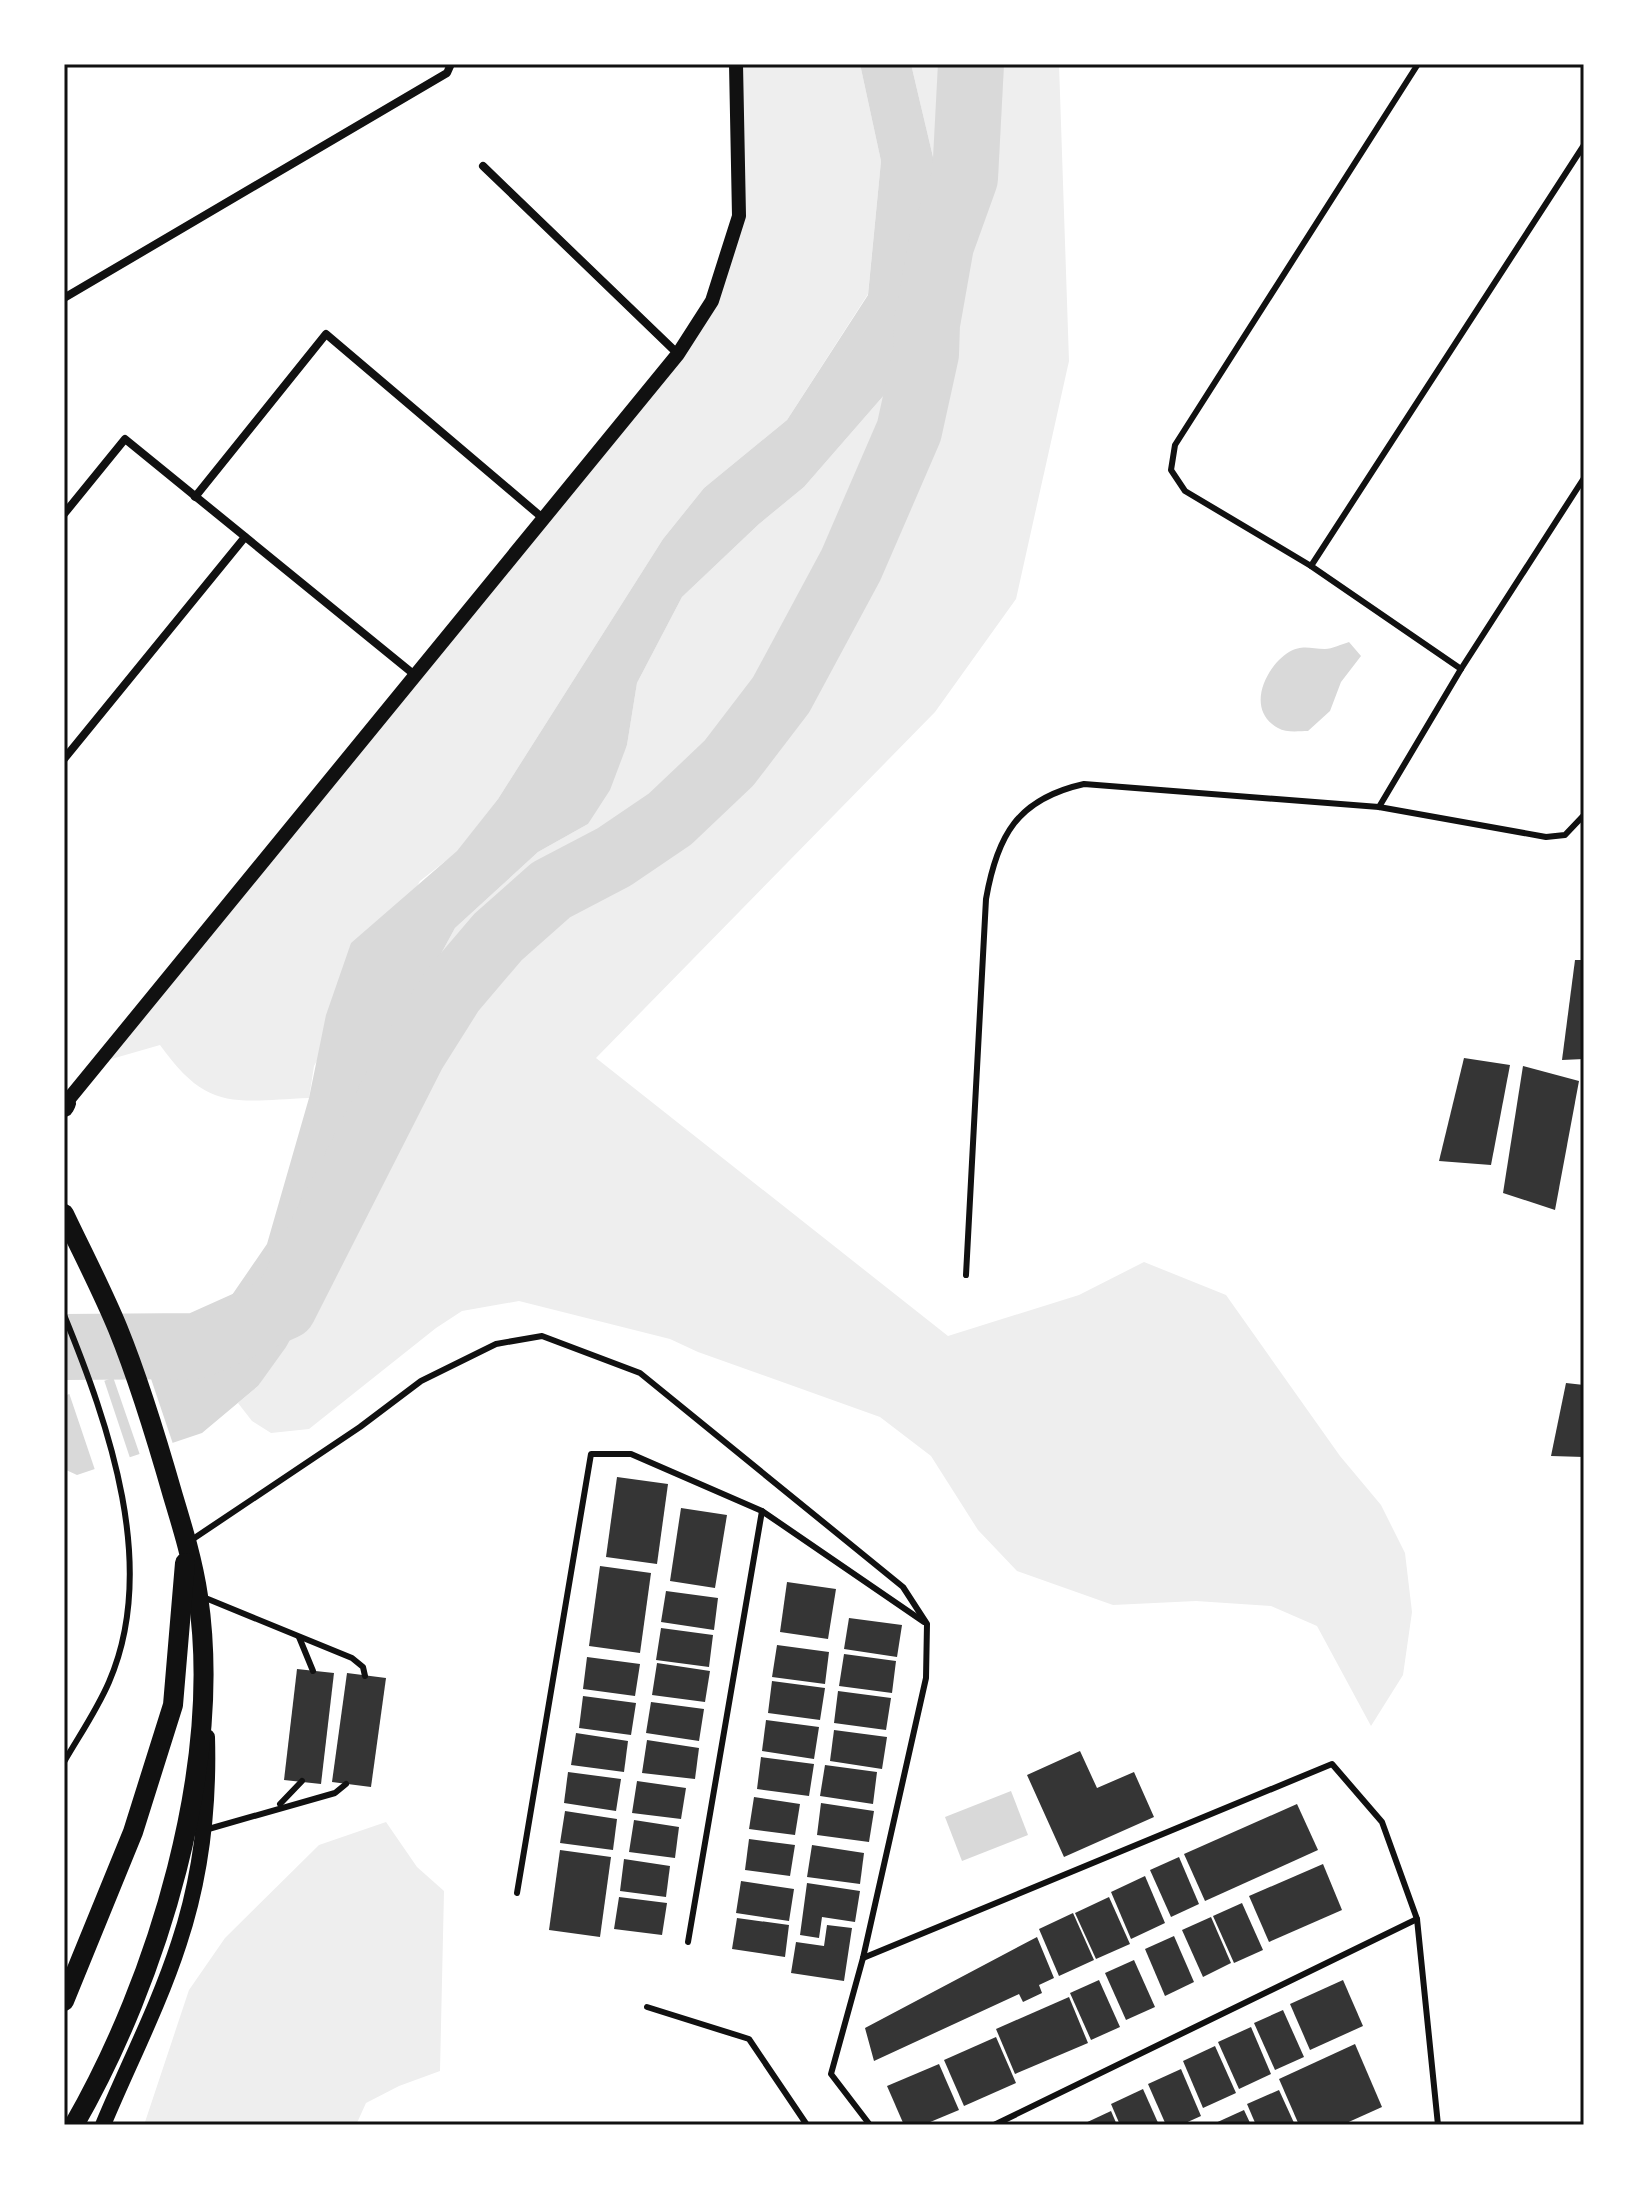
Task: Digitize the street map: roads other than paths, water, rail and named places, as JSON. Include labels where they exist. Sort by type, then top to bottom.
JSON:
[{"type":"main road","points":[[64,1214],[119,1330],[164,1465],[187,1543],[198,1596],[205,1679],[209,1796],[205,1830],[179,1943],[103,2125]]},
{"type":"main road","points":[[64,2001],[87,1953],[133,1832],[173,1705],[187,1543]]},
{"type":"main road","points":[[74,2125],[110,2063],[148,1970],[189,1807],[205,1679]]},
{"type":"street","points":[[64,298],[447,73],[451,64]]},
{"type":"street","points":[[64,1105],[678,354],[712,301],[739,216],[736,64]]},
{"type":"street","points":[[483,166],[678,354]]},
{"type":"street","points":[[195,497],[326,334],[545,520]]},
{"type":"street","points":[[64,514],[125,439],[416,676]]},
{"type":"street","points":[[64,759],[245,537]]},
{"type":"lane","points":[[1418,64],[1170,457],[1176,482],[1185,491],[1311,566],[1461,669]]},
{"type":"lane","points":[[1311,566],[1584,145]]},
{"type":"lane","points":[[1379,807],[1461,669],[1584,478]]},
{"type":"lane","points":[[966,1275],[986,899],[999,846],[1014,822],[1046,796],[1084,784],[1379,807],[1546,837],[1565,835],[1584,815]]},
{"type":"lane","points":[[64,1315],[119,1482],[131,1555],[123,1637],[109,1682],[64,1762]]},
{"type":"lane","points":[[187,1543],[360,1427],[421,1381],[496,1344],[542,1336],[640,1373],[903,1587],[927,1624],[926,1678],[863,1958],[831,2074],[870,2125]]},
{"type":"lane","points":[[517,1893],[591,1454],[631,1454],[762,1511],[927,1624]]},
{"type":"lane","points":[[688,1942],[762,1511]]},
{"type":"lane","points":[[198,1596],[352,1658],[363,1667],[365,1676]]},
{"type":"lane","points":[[299,1637],[313,1671]]},
{"type":"lane","points":[[863,1958],[1332,1764],[1382,1822],[1417,1919],[1437,2122],[1426,2125]]},
{"type":"lane","points":[[274,1808],[291,1797],[302,1781]]},
{"type":"lane","points":[[205,1830],[335,1793],[346,1784]]},
{"type":"lane","points":[[994,2125],[1417,1919]]},
{"type":"lane","points":[[647,2007],[749,2039],[807,2125]]},
{"type":"waterway","points":[[64,1347],[197,1346],[284,1307],[413,1053],[452,991],[498,937],[551,890],[614,857],[670,819],[729,763],[781,695],[851,565],[909,431],[926,354],[927,324],[941,245],[965,178],[971,64]]}]
